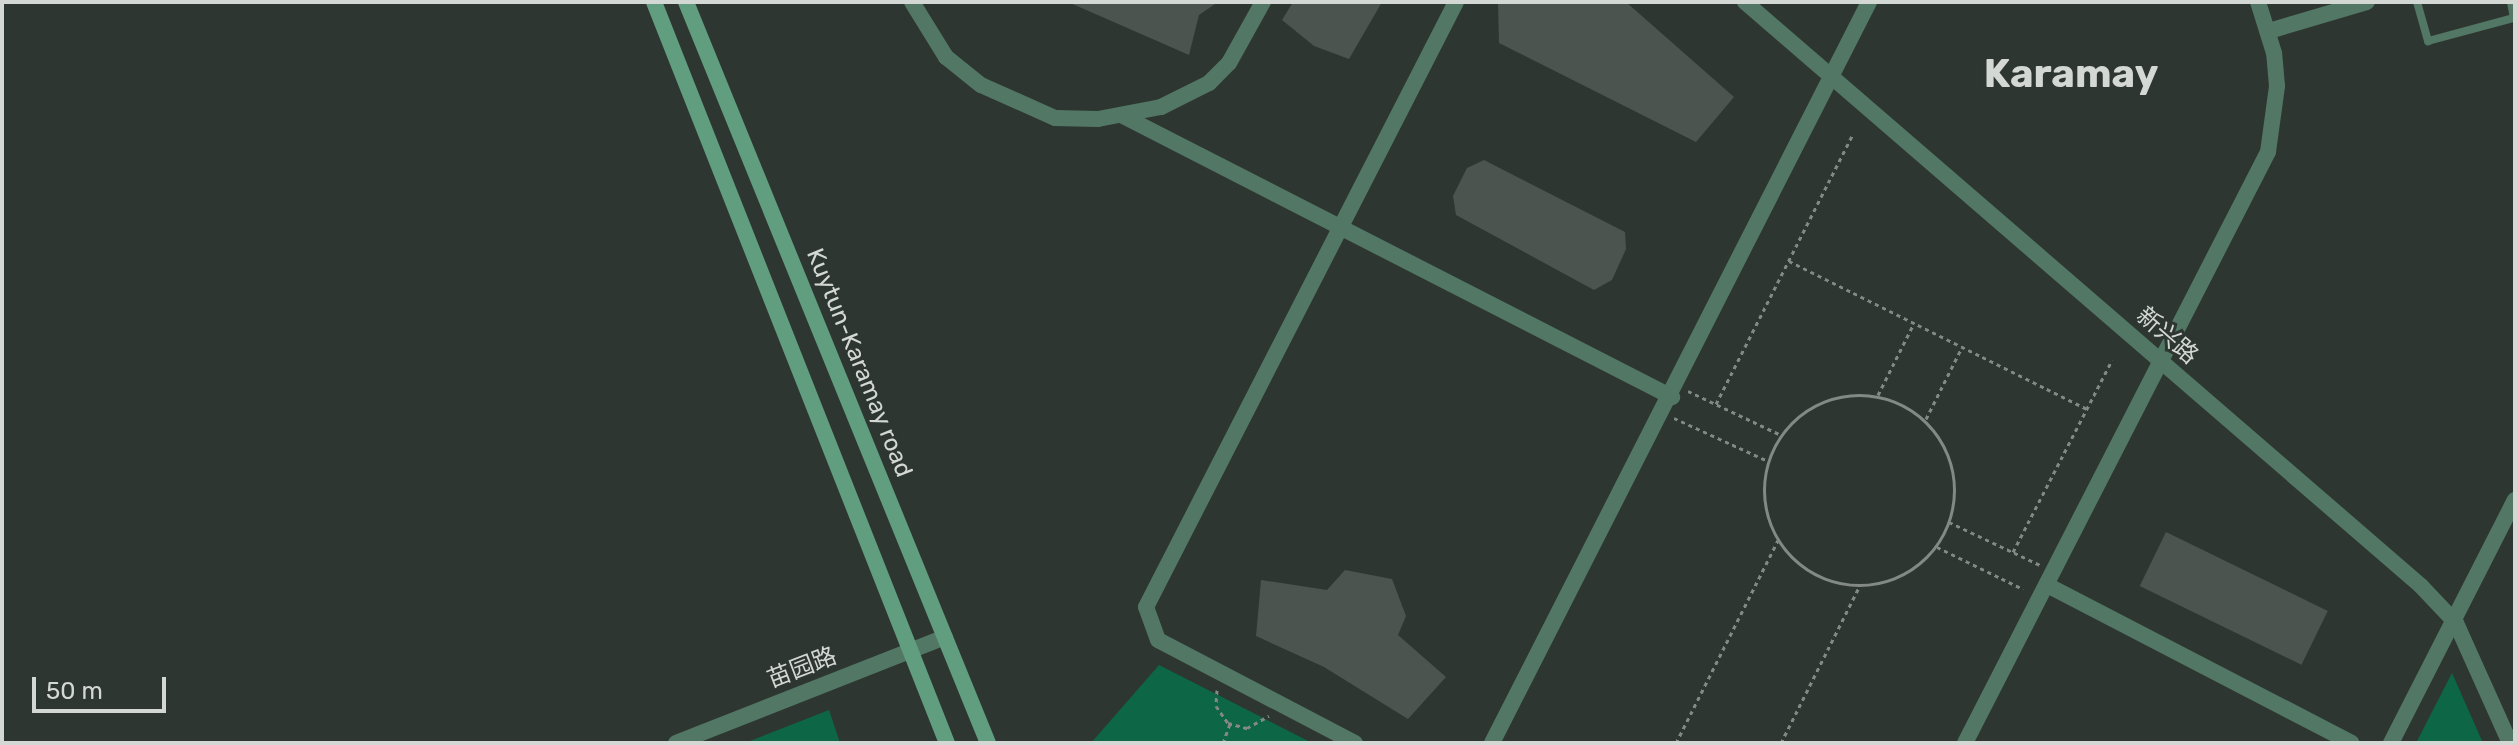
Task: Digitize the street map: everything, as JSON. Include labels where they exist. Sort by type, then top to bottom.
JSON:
[{"type":"main road","points":[[654,2],[947,743]]},
{"type":"main road","name":"Kuytun-Karamay road","points":[[686,2],[988,743]]},
{"type":"street","points":[[912,2],[946,57],[1003,97],[1055,118],[1123,116],[1161,107],[1209,83],[1229,63],[1263,2]]},
{"type":"street","points":[[1355,743],[1158,640],[1146,607],[1456,2]]},
{"type":"street","name":"新兴路","points":[[1745,2],[2421,586],[2456,623],[2510,743]]},
{"type":"street","points":[[1492,743],[1674,392],[1869,2]]},
{"type":"street","points":[[1965,743],[2268,152],[2277,86],[2269,31],[2258,2]]},
{"type":"street","points":[[2269,31],[2367,2]]},
{"type":"street","points":[[1123,116],[1674,392]]},
{"type":"street","points":[[2391,743],[2456,623],[2515,500]]},
{"type":"street","points":[[2048,585],[2352,743]]},
{"type":"street","name":"苗园路","points":[[676,743],[945,637]]},
{"type":"lane","points":[[2417,2],[2428,41],[2514,18],[2511,2]]},
{"type":"path","points":[[1716,404],[1853,134]]},
{"type":"path","points":[[1789,261],[2087,409]]},
{"type":"path","points":[[1878,396],[1914,323]]},
{"type":"path","points":[[1925,420],[1962,347]]},
{"type":"path","points":[[2013,552],[2112,360]]},
{"type":"path","points":[[1674,392],[1716,404],[1781,435]]},
{"type":"path","points":[[1844,395],[1878,396],[1903,404],[1925,420],[1948,452],[1955,484],[1949,522],[1937,547],[1913,570],[1882,583],[1860,584],[1817,576],[1778,540],[1764,506],[1768,461],[1781,435],[1815,404],[1844,395]]},
{"type":"path","points":[[1663,413],[1768,461]]},
{"type":"path","points":[[1949,522],[2013,552],[2048,585]]},
{"type":"path","points":[[1676,743],[1778,540]]},
{"type":"path","points":[[1937,547],[2048,585]]},
{"type":"path","points":[[1781,743],[1860,584]]},
{"type":"path","points":[[1223,675],[1216,706],[1230,724],[1257,726],[1276,703]]},
{"type":"path","points":[[1223,743],[1230,724]]},
{"type":"green space","points":[[1159,665],[1312,743],[1091,743]]},
{"type":"green space","points":[[2452,673],[2483,743],[2416,743]]},
{"type":"green space","points":[[829,710],[840,743],[745,743]]},
{"type":"building","points":[[1068,2],[1218,2],[1199,15],[1189,55]]},
{"type":"building","points":[[1293,2],[1382,2],[1349,59],[1314,46],[1282,20]]},
{"type":"building","points":[[1498,2],[1626,2],[1734,97],[1696,142],[1499,43]]},
{"type":"building","points":[[1484,160],[1625,232],[1626,249],[1612,280],[1594,290],[1456,215],[1453,196],[1467,168]]},
{"type":"building","points":[[2166,532],[2328,611],[2301,665],[2140,586]]},
{"type":"building","points":[[1345,570],[1392,579],[1406,616],[1398,635],[1446,677],[1408,719],[1324,667],[1256,636],[1261,580],[1327,590]]},
{"type":"district","name":"Karamay","points":[[2071,74]]}]
